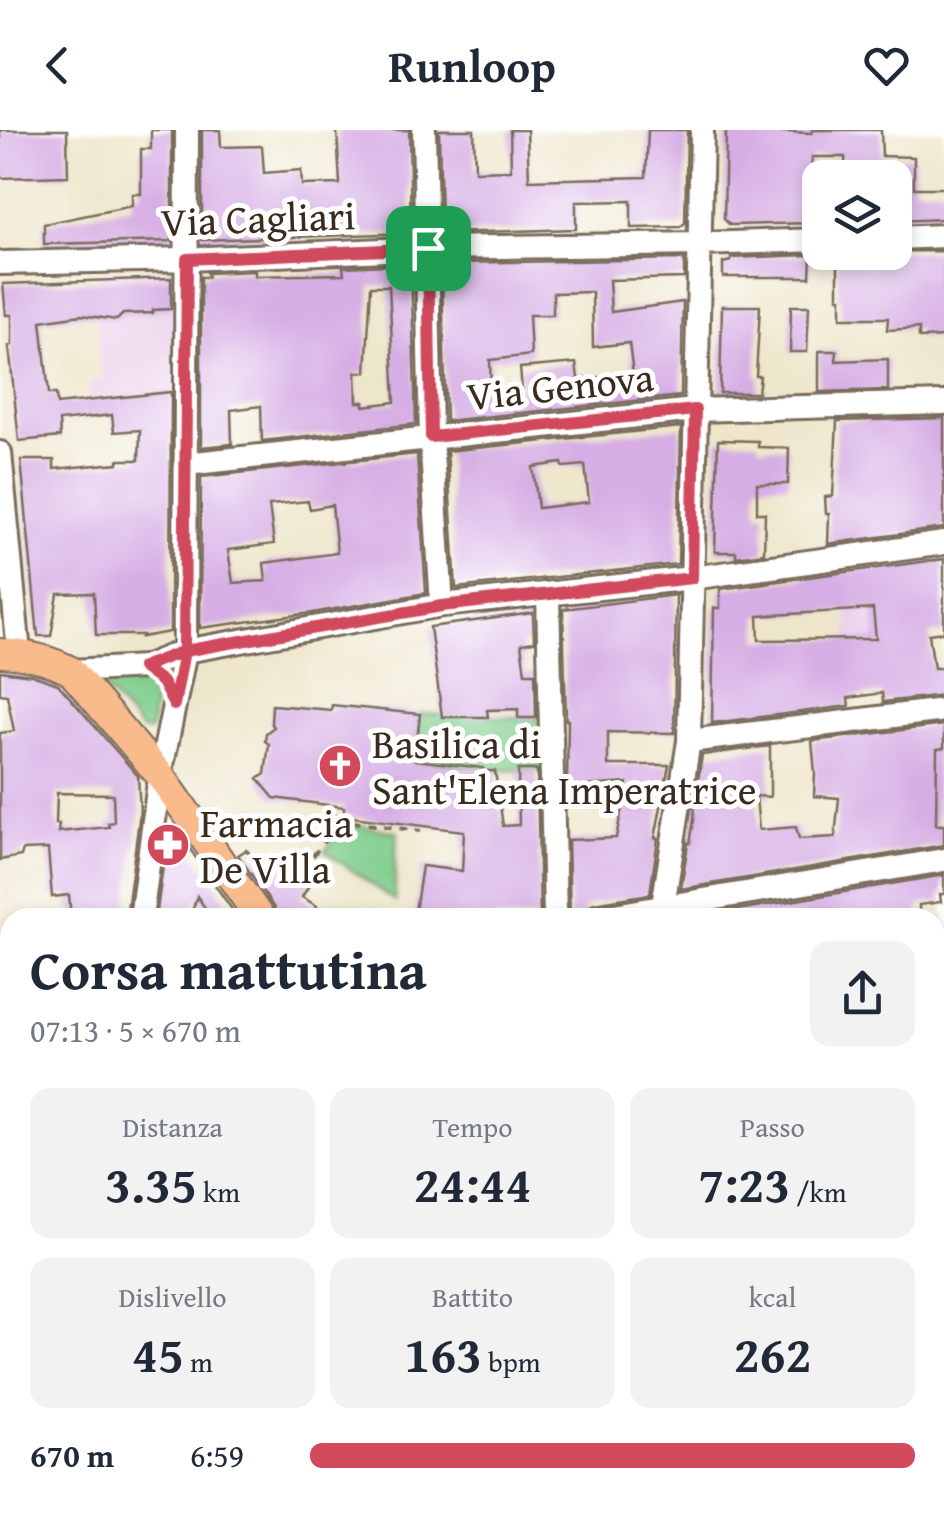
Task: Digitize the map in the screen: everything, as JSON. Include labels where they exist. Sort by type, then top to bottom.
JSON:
[{"type":"main road","points":[[10,654],[52,660],[71,670],[160,775],[253,908]]},
{"type":"street","points":[[142,908],[160,775],[184,651],[188,130]]},
{"type":"street","points":[[424,130],[431,437],[442,606]]},
{"type":"street","points":[[663,908],[690,741],[702,130]]},
{"type":"street","points":[[912,237],[944,236]]},
{"type":"street","name":"Via Cagliari","points":[[0,263],[428,248],[802,241]]},
{"type":"street","name":"Via Genova","points":[[185,464],[695,410],[944,404]]},
{"type":"street","points":[[0,453],[10,654]]},
{"type":"street","points":[[71,670],[142,667],[184,651],[442,606],[944,544]]},
{"type":"street","points":[[548,594],[554,908]]},
{"type":"street","points":[[142,667],[162,682],[174,705]]},
{"type":"street","points":[[690,741],[944,710]]},
{"type":"street","points":[[684,908],[944,860]]},
{"type":"path","points":[[313,856],[334,827],[336,817],[421,832]]},
{"type":"shaded area","points":[[179,269],[179,392],[91,401],[89,382],[102,380],[96,313],[100,312],[100,272]]},
{"type":"shaded area","points":[[875,567],[880,600],[895,646],[848,653],[847,571]]},
{"type":"green space","points":[[108,677],[138,679],[151,685],[154,700],[148,732],[141,730],[101,684]]},
{"type":"green space","points":[[420,714],[541,718],[541,770],[483,771],[415,760]]},
{"type":"green space","points":[[344,823],[398,832],[395,901],[325,851]]},
{"type":"building","points":[[0,130],[67,130],[68,176],[0,178]]},
{"type":"building","points":[[151,130],[172,130],[172,241],[44,244],[44,224],[132,206],[132,194],[141,194],[141,149],[151,149]]},
{"type":"building","points":[[202,130],[220,130],[221,147],[262,146],[264,173],[301,170],[302,185],[340,184],[337,130],[409,130],[411,233],[202,240]]},
{"type":"building","points":[[439,130],[474,130],[475,171],[511,170],[510,130],[527,130],[529,180],[646,177],[648,130],[687,130],[685,223],[680,227],[631,228],[631,201],[576,202],[576,229],[449,233],[441,225]]},
{"type":"building","points":[[726,130],[881,130],[882,156],[914,157],[914,188],[944,188],[944,219],[912,220],[912,160],[812,157],[802,160],[802,223],[730,225],[724,219]]},
{"type":"building","points":[[912,251],[944,251],[944,337],[919,338],[919,328],[887,330],[888,318],[841,318],[838,270],[912,270]]},
{"type":"building","points":[[802,255],[802,270],[810,270],[810,277],[723,277],[723,263],[731,258]]},
{"type":"building","points":[[684,259],[684,278],[609,280],[611,312],[683,302],[681,396],[446,421],[442,274],[454,263]],"holes":[[[592,292],[593,347],[629,343],[633,374],[578,379],[576,363],[520,368],[522,390],[491,393],[490,360],[531,355],[529,315],[553,315],[553,293]]]},
{"type":"building","points":[[411,264],[416,424],[262,441],[261,406],[231,410],[232,444],[201,447],[201,277],[208,277],[207,273],[255,271],[255,276],[344,274],[343,267]],"holes":[[[371,286],[389,286],[395,402],[364,406],[364,402],[357,402],[356,373],[366,372]]]},
{"type":"building","points":[[171,278],[171,309],[123,314],[117,320],[81,315],[41,321],[49,394],[56,394],[57,404],[171,392],[170,632],[142,637],[96,635],[94,593],[58,594],[51,636],[38,636],[21,460],[54,460],[54,469],[139,460],[140,430],[114,432],[112,415],[59,421],[60,437],[19,441],[9,346],[12,315],[6,315],[3,284]]},
{"type":"building","points":[[722,306],[760,306],[758,393],[720,393]]},
{"type":"building","points":[[791,306],[809,306],[807,352],[790,352]]},
{"type":"building","points":[[819,351],[837,351],[836,361],[888,359],[888,390],[819,392]]},
{"type":"building","points":[[944,418],[944,528],[828,544],[825,497],[833,496],[837,421]]},
{"type":"building","points":[[681,427],[678,564],[456,588],[447,451]],"holes":[[[562,463],[563,467],[585,465],[589,502],[538,508],[533,467]]]},
{"type":"building","points":[[718,440],[758,441],[758,447],[789,448],[788,484],[757,484],[757,513],[765,513],[764,553],[736,557],[736,552],[715,552]]},
{"type":"building","points":[[417,454],[426,593],[200,628],[201,477]],"holes":[[[308,501],[310,509],[332,505],[337,553],[264,563],[266,581],[233,583],[228,550],[274,544],[269,505]]]},
{"type":"building","points":[[944,559],[944,632],[929,634],[934,668],[942,668],[944,695],[883,702],[882,693],[848,698],[849,706],[712,723],[714,608],[720,608],[720,589]],"holes":[[[873,609],[876,639],[759,640],[758,616]]]},
{"type":"building","points":[[676,595],[674,733],[608,732],[608,765],[669,765],[655,838],[650,894],[594,903],[585,908],[570,908],[568,840],[616,838],[627,783],[567,787],[563,609]]},
{"type":"building","points":[[533,613],[534,642],[521,644],[525,673],[535,673],[536,718],[518,718],[518,709],[487,710],[488,717],[442,717],[430,627]]},
{"type":"building","points":[[0,671],[32,675],[58,684],[138,776],[140,812],[127,908],[70,908],[69,895],[52,897],[48,849],[23,850],[21,856],[0,860],[0,733],[14,731],[7,695],[0,694]],"holes":[[[57,793],[113,794],[114,822],[108,823],[109,827],[58,832]]]},
{"type":"building","points":[[272,705],[331,710],[332,705],[420,714],[415,760],[495,771],[503,826],[519,825],[518,770],[537,770],[540,908],[416,908],[422,866],[462,871],[464,831],[344,816],[344,807],[274,798],[258,779],[265,774],[269,744],[265,741],[266,733],[274,727]]},
{"type":"building","points":[[944,725],[944,748],[937,749],[936,825],[944,825],[944,845],[681,889],[702,755],[770,746],[770,797],[756,796],[759,830],[796,827],[799,839],[835,837],[839,798],[814,796],[812,741]]},
{"type":"building","points":[[168,829],[178,832],[231,908],[205,908],[197,896],[193,908],[157,908]]},
{"type":"building","points":[[246,850],[262,864],[314,877],[302,897],[316,908],[274,908],[238,855]]},
{"type":"building","points":[[944,875],[941,902],[919,908],[749,908]]},
{"type":"place","name":"Basilica di Sant'Elena Imperatrice","points":[[340,766]]},
{"type":"place","name":"Farmacia De Villa","points":[[168,845]]},
{"type":"route","points":[[428,248],[187,259],[184,651],[142,667],[162,682],[174,705],[184,651],[442,606],[692,578],[695,410],[431,437],[428,248]]}]
